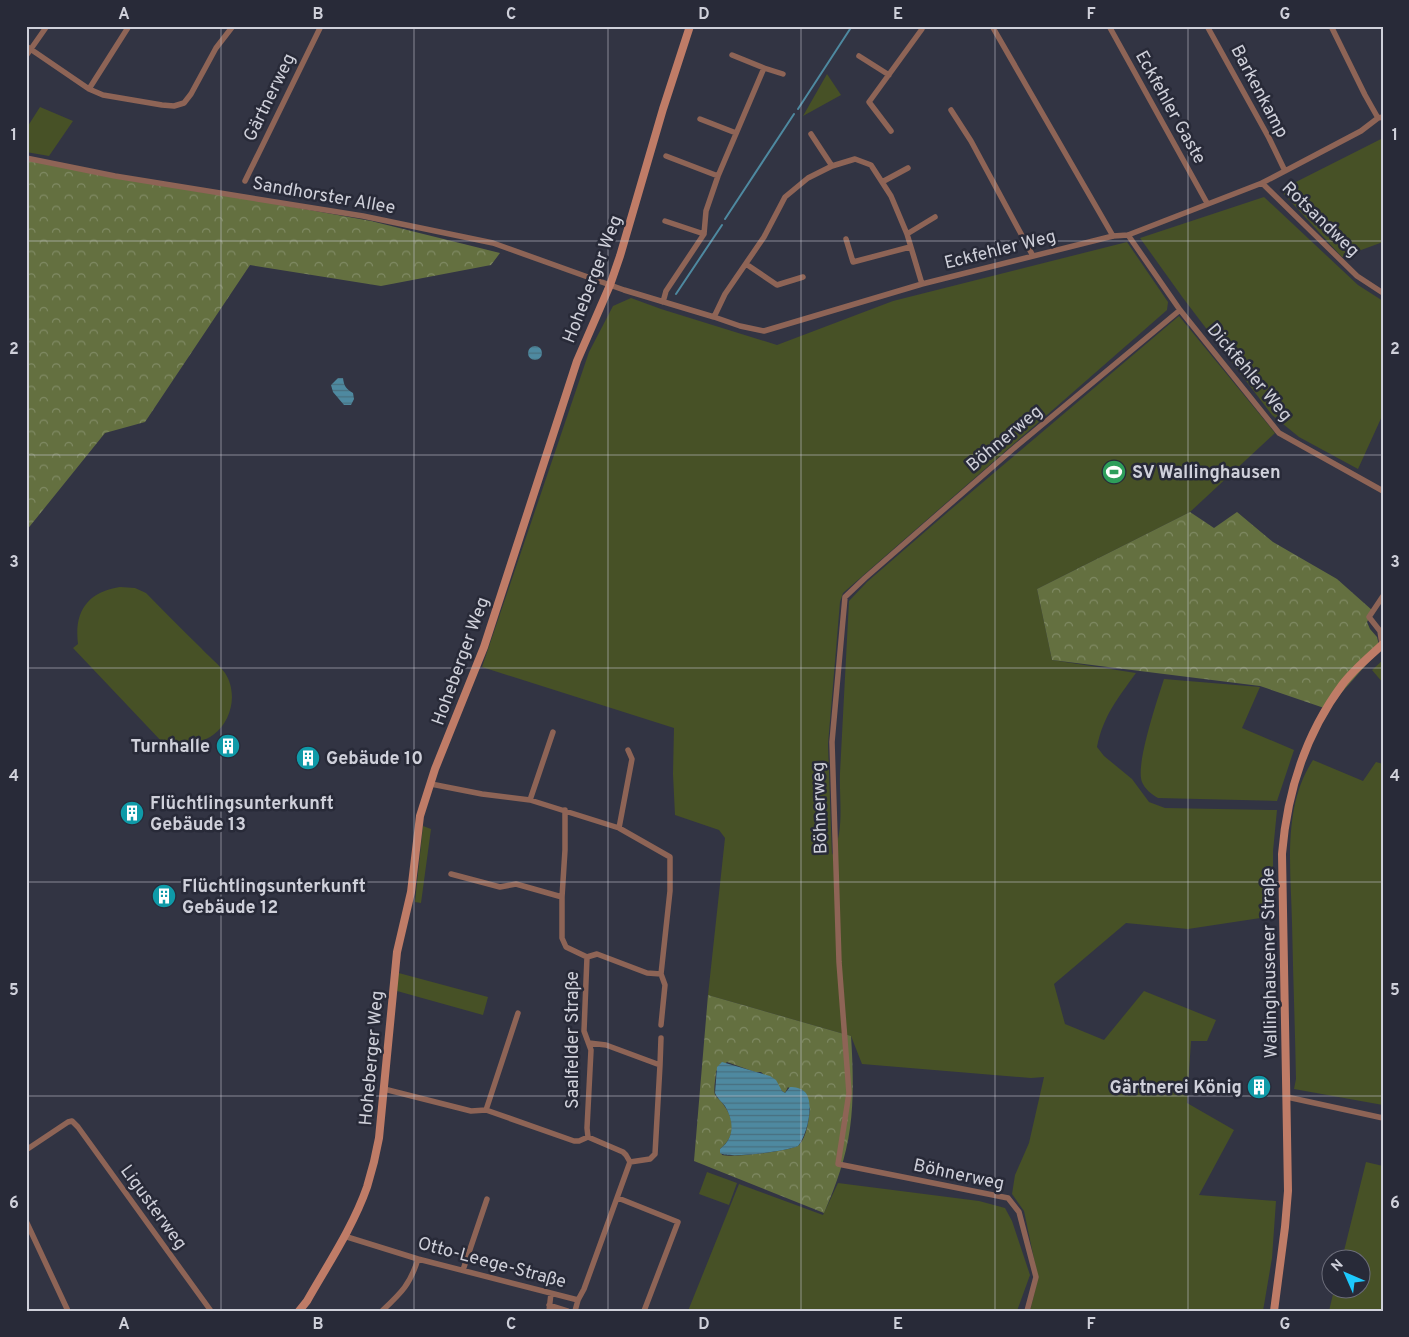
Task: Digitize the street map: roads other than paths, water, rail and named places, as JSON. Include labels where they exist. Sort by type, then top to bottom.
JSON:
[{"type":"street","points":[[26,56],[29,48],[47,26]]},
{"type":"street","points":[[89,89],[129,26]]},
{"type":"street","points":[[29,48],[89,89],[103,95],[174,106],[184,104],[216,48],[233,26]]},
{"type":"street","name":"Gärtnerweg","points":[[245,181],[321,26]]},
{"type":"street","name":"Hoheberger Weg","points":[[299,1311],[307,1301],[358,1209],[374,1165],[379,1138],[397,952],[411,892],[420,816],[430,784],[484,647],[577,361],[610,285],[620,256],[663,109],[690,26]]},
{"type":"street","points":[[891,131],[869,102],[922,29],[921,26]]},
{"type":"street","points":[[992,26],[1113,236]]},
{"type":"street","name":"Eckfehler Gaste","points":[[1109,26],[1207,203]]},
{"type":"street","name":"Barkenkamp","points":[[1208,26],[1270,138],[1284,171]]},
{"type":"street","points":[[1331,26],[1365,95],[1380,117]]},
{"type":"street","points":[[732,55],[783,74]]},
{"type":"street","points":[[859,56],[889,75]]},
{"type":"street","points":[[663,302],[666,291],[704,234],[706,211],[718,176],[764,68]]},
{"type":"street","points":[[951,110],[971,141],[1033,256]]},
{"type":"street","name":"Eckfehler Weg","points":[[610,285],[740,326],[764,331],[922,284],[1113,236],[1128,235],[1262,183],[1361,131],[1380,117]]},
{"type":"street","points":[[700,119],[736,133]]},
{"type":"street","points":[[811,134],[832,166]]},
{"type":"street","points":[[666,156],[718,176]]},
{"type":"street","name":"Sandhorster Allee","points":[[26,158],[115,176],[326,209],[493,243],[610,285]]},
{"type":"street","points":[[714,317],[725,294],[764,237],[785,197],[808,178],[832,166],[855,159],[872,165],[891,196],[907,234],[922,284]]},
{"type":"street","points":[[882,182],[908,168]]},
{"type":"street","name":"Rotsandweg","points":[[1262,183],[1357,276],[1383,293]]},
{"type":"street","points":[[907,234],[935,217]]},
{"type":"street","points":[[666,221],[704,234]]},
{"type":"street","name":"Dickfehler Weg","points":[[1128,235],[1180,310],[1279,433],[1383,490]]},
{"type":"street","points":[[846,239],[853,262],[910,247]]},
{"type":"street","points":[[746,264],[777,285],[803,276]]},
{"type":"street","name":"Böhnerweg","points":[[1027,1311],[1036,1277],[1019,1212],[1008,1198],[838,1164],[849,1093],[839,962],[832,742],[845,597],[864,578],[998,462],[1180,310]]},
{"type":"street","points":[[1383,596],[1369,617],[1380,631],[1383,644]]},
{"type":"street","name":"Wallinghausener Straße","points":[[1274,1311],[1284,1244],[1288,1191],[1282,854],[1287,807],[1299,763],[1326,708],[1343,684],[1383,644]]},
{"type":"street","points":[[530,800],[553,732]]},
{"type":"street","points":[[619,828],[632,759],[628,750]]},
{"type":"street","points":[[430,784],[482,794],[530,800],[565,810],[619,828],[670,857],[670,891],[661,974],[665,985],[661,1025]]},
{"type":"street","name":"Saalfelder Straße","points":[[565,810],[562,938],[566,947],[587,957],[584,1031],[591,1050],[588,1137]]},
{"type":"street","points":[[451,874],[500,887],[516,884],[562,897]]},
{"type":"street","points":[[587,957],[597,954],[646,973],[661,974]]},
{"type":"street","points":[[486,1110],[518,1014]]},
{"type":"street","points":[[384,1089],[471,1111],[486,1110],[574,1141],[588,1137],[623,1152],[630,1162],[650,1159],[655,1154],[661,1038]]},
{"type":"street","points":[[589,1043],[606,1045],[660,1065]]},
{"type":"street","points":[[1287,1097],[1383,1118]]},
{"type":"street","name":"Ligusterweg","points":[[26,1150],[68,1122],[72,1122],[84,1135],[211,1311]]},
{"type":"street","name":"Otto-Leege-Straße","points":[[344,1236],[418,1259],[578,1300],[630,1162]]},
{"type":"street","points":[[618,1198],[678,1222],[644,1311]]},
{"type":"street","points":[[463,1270],[487,1199]]},
{"type":"street","points":[[26,1221],[68,1311]]},
{"type":"street","points":[[382,1311],[412,1278],[418,1259]]},
{"type":"street","points":[[551,1293],[549,1308],[568,1311]]},
{"type":"street","points":[[575,1311],[578,1300]]},
{"type":"water","points":[[535,346],[540,348],[542,353],[540,358],[535,360],[530,358],[528,353],[530,348]]},
{"type":"water","points":[[338,378],[343,378],[346,387],[353,393],[354,399],[351,405],[344,405],[333,392],[331,385]]},
{"type":"water","points":[[722,1062],[770,1076],[776,1080],[785,1093],[790,1087],[798,1088],[805,1092],[808,1097],[809,1119],[798,1146],[758,1154],[725,1155],[720,1153],[720,1149],[731,1135],[732,1129],[728,1112],[715,1093],[717,1067]]},
{"type":"waterway","points":[[798,109],[852,26]]},
{"type":"waterway","points":[[725,219],[794,114]]},
{"type":"waterway","points":[[676,294],[722,225]]},
{"type":"place","name":"SV Wallinghausen","points":[[1114,472]]},
{"type":"place","name":"Turnhalle","points":[[228,746]]},
{"type":"place","name":"Gebäude 10","points":[[308,758]]},
{"type":"place","name":"Flüchtlingsunterkunft Gebäude 13","points":[[132,813]]},
{"type":"place","name":"Flüchtlingsunterkunft Gebäude 12","points":[[164,896]]},
{"type":"place","name":"Gärtnerei König","points":[[1259,1087]]}]
